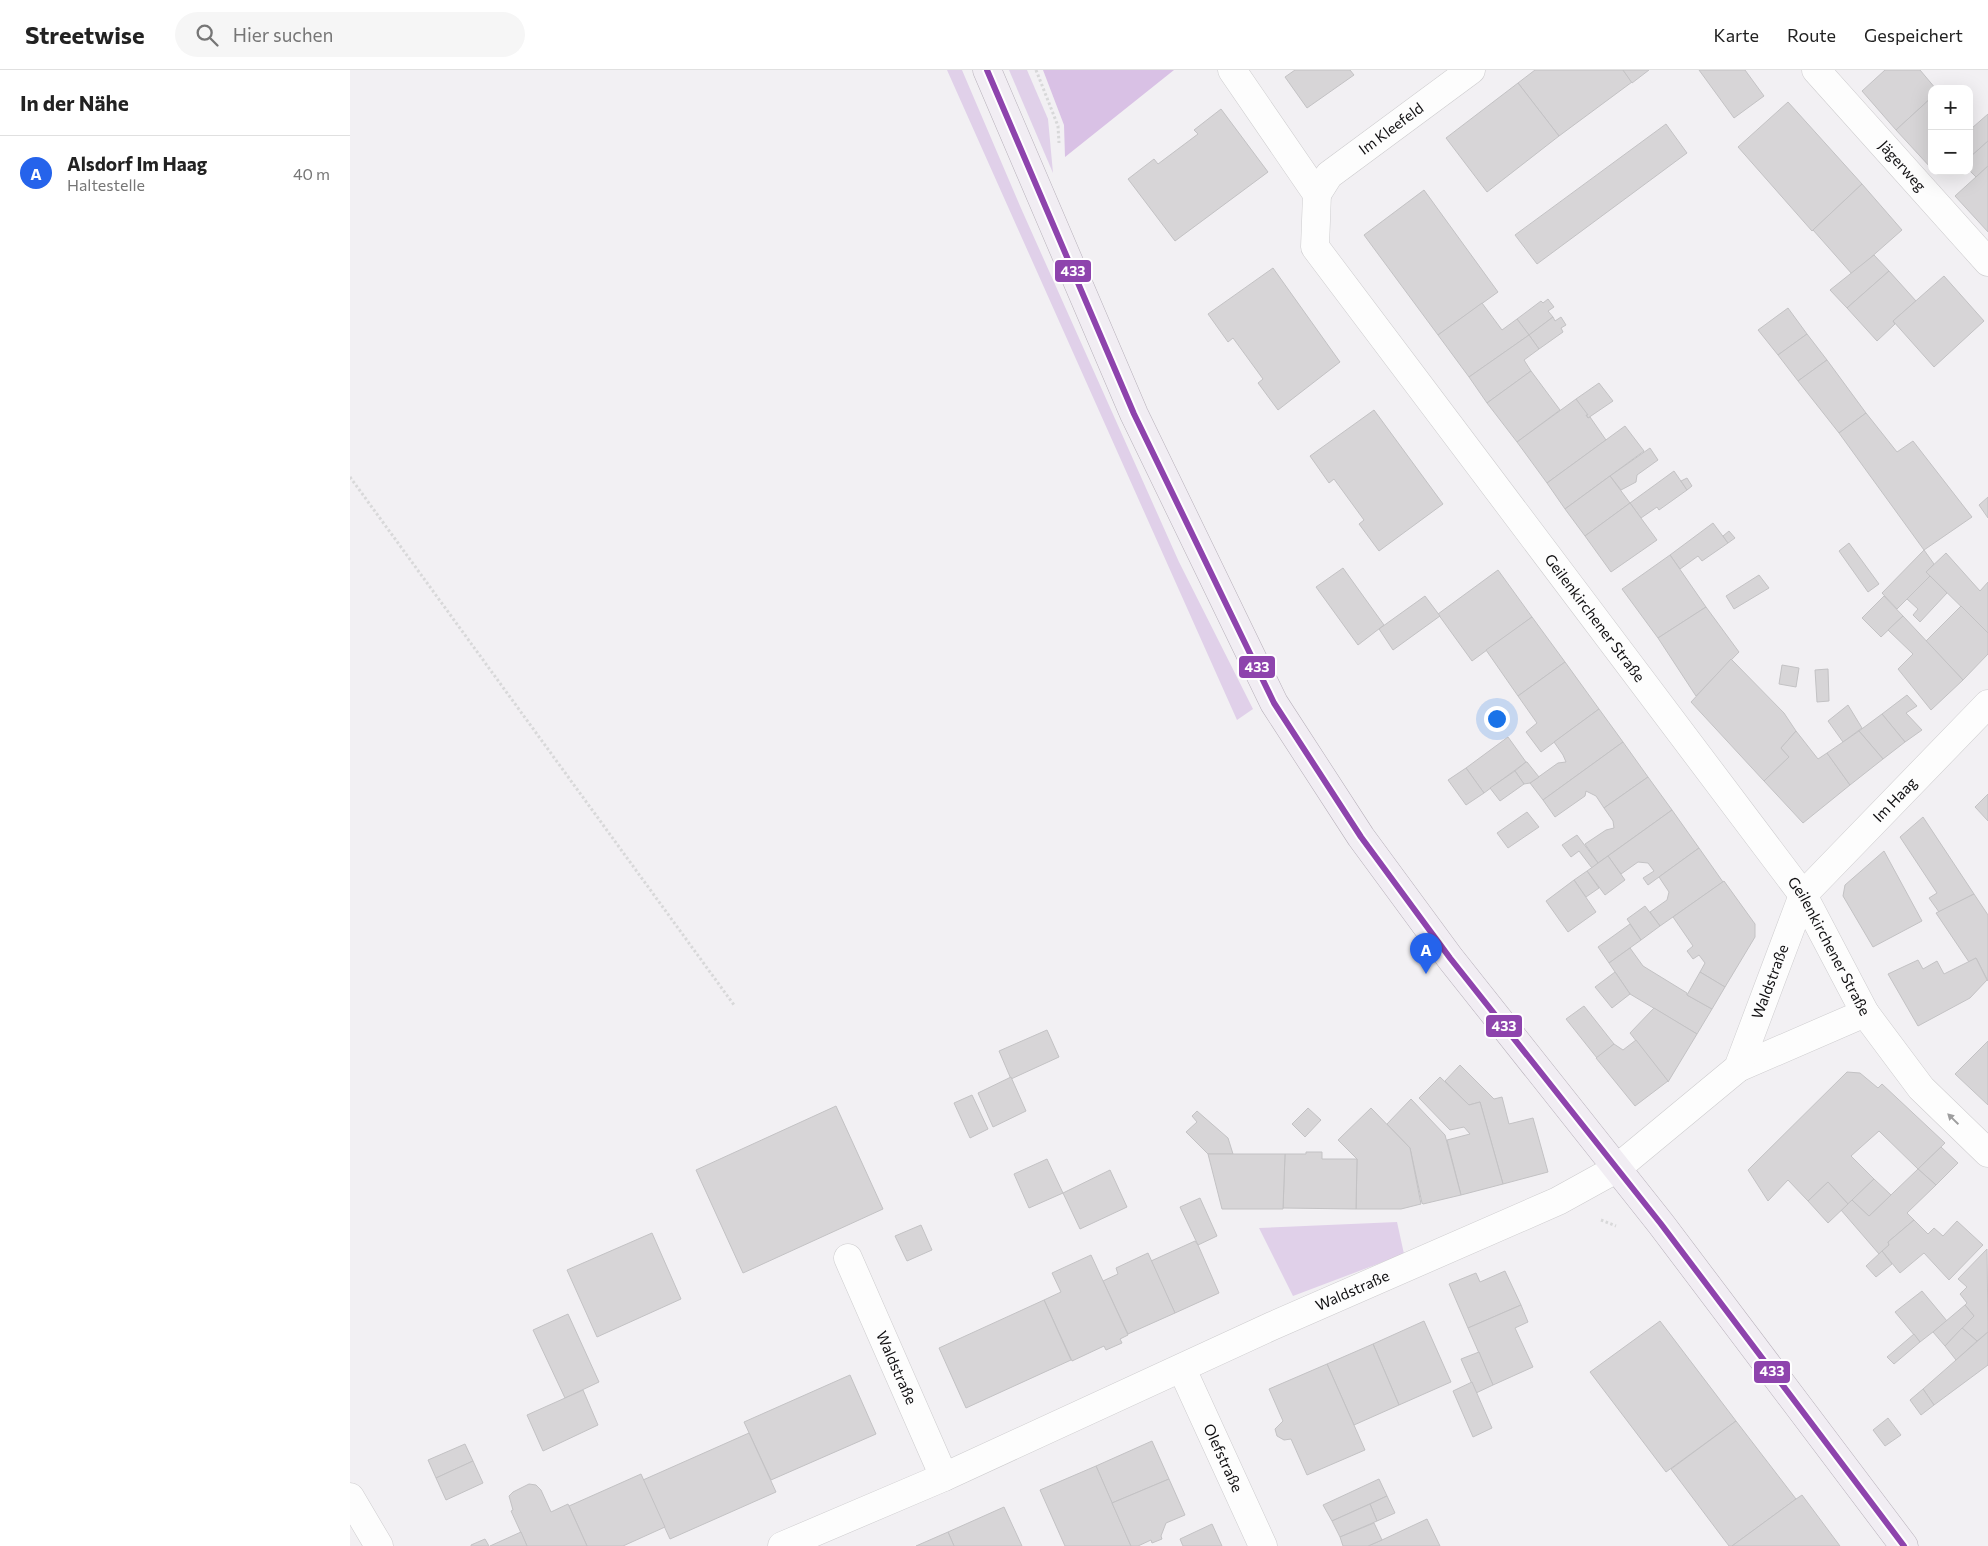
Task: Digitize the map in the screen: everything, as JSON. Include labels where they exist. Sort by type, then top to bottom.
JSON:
[{"type":"main road","points":[[987,70],[1134,414],[1274,703],[1361,837],[1473,988],[1661,1224],[1904,1546]]},
{"type":"street","points":[[1232,70],[1317,194]]},
{"type":"street","name":"Im Kleefeld","points":[[1317,194],[1328,175],[1471,70]]},
{"type":"street","name":"Jägerweg","points":[[1816,70],[1988,262]]},
{"type":"street","name":"Geilenkirchener Straße","points":[[1317,194],[1315,247],[1803,895],[1865,1012],[1921,1088],[1988,1153]]},
{"type":"street","name":"Im Haag","points":[[1803,895],[1988,704]]},
{"type":"street","name":"Waldstraße","points":[[1738,1068],[1803,895]]},
{"type":"street","name":"Waldstraße","points":[[782,1546],[944,1477],[1272,1326],[1558,1201],[1616,1169],[1738,1068],[1865,1012]]},
{"type":"street","name":"Waldstraße","points":[[848,1258],[944,1477]]},
{"type":"street","name":"Olefstraße","points":[[1182,1368],[1263,1546]]},
{"type":"street","points":[[350,1497],[379,1546]]},
{"type":"path","points":[[1036,70],[1058,126],[1059,144]]},
{"type":"path","points":[[350,476],[734,1005]]},
{"type":"path","points":[[1558,1201],[1622,1229]]},
{"type":"shaded area","points":[[947,70],[962,70],[1020,206],[1179,562],[1253,709],[1237,720]]},
{"type":"shaded area","points":[[1009,70],[1027,70],[1048,119],[1053,173]]},
{"type":"shaded area","points":[[1043,70],[1174,70],[1065,157],[1064,125]]},
{"type":"shaded area","points":[[1397,1222],[1404,1254],[1293,1296],[1259,1228]]},
{"type":"building","points":[[1295,70],[1350,70],[1354,75],[1307,108],[1285,77]]},
{"type":"building","points":[[1535,70],[1623,70],[1632,82],[1559,136],[1518,83]]},
{"type":"building","points":[[1623,70],[1649,70],[1632,83]]},
{"type":"building","points":[[1699,70],[1745,70],[1764,96],[1734,118]]},
{"type":"building","points":[[1885,70],[1920,70],[1933,85],[1928,85],[1928,101],[1896,130],[1862,91]]},
{"type":"building","points":[[1518,83],[1559,136],[1487,192],[1446,138]]},
{"type":"building","points":[[1928,101],[1928,165],[1896,130]]},
{"type":"building","points":[[1788,102],[1862,184],[1812,231],[1738,147]]},
{"type":"building","points":[[1221,109],[1268,172],[1175,241],[1128,179],[1154,159],[1158,164],[1198,134],[1194,130]]},
{"type":"building","points":[[1988,114],[1988,141],[1973,154],[1973,130],[1973,127]]},
{"type":"building","points":[[1666,124],[1687,153],[1537,264],[1515,235]]},
{"type":"building","points":[[1988,141],[1988,166],[1976,177],[1973,174],[1973,154]]},
{"type":"building","points":[[1988,166],[1988,232],[1955,196]]},
{"type":"building","points":[[1862,184],[1902,230],[1852,274],[1813,230]]},
{"type":"building","points":[[1424,190],[1498,292],[1438,335],[1364,235]]},
{"type":"building","points":[[1874,255],[1889,271],[1847,308],[1830,290]]},
{"type":"building","points":[[1273,268],[1340,362],[1278,410],[1258,383],[1263,379],[1233,338],[1228,342],[1208,314]]},
{"type":"building","points":[[1889,271],[1916,301],[1893,321],[1895,324],[1877,341],[1847,308]]},
{"type":"building","points":[[1944,276],[1984,321],[1934,367],[1893,321]]},
{"type":"building","points":[[1548,299],[1554,307],[1548,311],[1553,317],[1529,335],[1517,319],[1541,301],[1543,303]]},
{"type":"building","points":[[1482,303],[1502,330],[1517,319],[1529,335],[1469,377],[1438,335]]},
{"type":"building","points":[[1788,308],[1807,334],[1778,355],[1758,330]]},
{"type":"building","points":[[1553,317],[1555,321],[1561,317],[1566,325],[1561,328],[1563,332],[1539,349],[1529,335]]},
{"type":"building","points":[[1807,334],[1827,360],[1798,381],[1778,355]]},
{"type":"building","points":[[1529,335],[1539,349],[1524,360],[1531,371],[1487,403],[1469,377]]},
{"type":"building","points":[[1827,360],[1866,413],[1839,433],[1798,381]]},
{"type":"building","points":[[1531,371],[1560,410],[1517,442],[1487,403]]},
{"type":"building","points":[[1599,383],[1613,401],[1588,418],[1576,399]]},
{"type":"building","points":[[1576,399],[1588,415],[1586,415],[1588,418],[1590,417],[1606,440],[1547,483],[1517,442]]},
{"type":"building","points":[[1374,410],[1443,504],[1379,551],[1359,524],[1364,520],[1334,479],[1329,483],[1310,456]]},
{"type":"building","points":[[1866,413],[1897,452],[1913,441],[1972,517],[1924,550],[1839,433]]},
{"type":"building","points":[[1625,426],[1644,451],[1565,509],[1547,483]]},
{"type":"building","points":[[1650,448],[1658,460],[1637,475],[1636,482],[1621,490],[1610,476]]},
{"type":"building","points":[[1674,471],[1687,490],[1659,510],[1657,507],[1641,518],[1630,503]]},
{"type":"building","points":[[1610,476],[1630,503],[1585,536],[1565,509]]},
{"type":"building","points":[[1687,478],[1692,486],[1687,490],[1681,481]]},
{"type":"building","points":[[1988,497],[1988,518],[1979,505]]},
{"type":"building","points":[[1630,503],[1657,540],[1611,572],[1585,536]]},
{"type":"building","points":[[1713,523],[1728,543],[1702,561],[1698,556],[1680,569],[1670,555]]},
{"type":"building","points":[[1729,531],[1735,538],[1728,543],[1723,536]]},
{"type":"building","points":[[1849,543],[1879,584],[1868,592],[1839,551]]},
{"type":"building","points":[[1924,550],[1934,564],[1926,572],[1930,576],[1897,609],[1882,593]]},
{"type":"building","points":[[1946,553],[1980,591],[1988,582],[1988,633],[1926,572]]},
{"type":"building","points":[[1670,555],[1706,607],[1658,638],[1622,589]]},
{"type":"building","points":[[1343,568],[1384,625],[1358,645],[1316,587]]},
{"type":"building","points":[[1498,570],[1532,617],[1472,661],[1438,614]]},
{"type":"building","points":[[1759,575],[1769,588],[1734,609],[1726,596]]},
{"type":"building","points":[[1930,576],[1947,593],[1920,622],[1913,615],[1918,609],[1907,599]]},
{"type":"building","points":[[1425,596],[1440,616],[1393,650],[1379,629]]},
{"type":"building","points":[[1884,596],[1903,616],[1881,637],[1862,618]]},
{"type":"building","points":[[1961,606],[1988,633],[1988,654],[1963,680],[1926,641]]},
{"type":"building","points":[[1706,607],[1739,652],[1696,696],[1658,638]]},
{"type":"building","points":[[1903,616],[1963,680],[1931,710],[1898,669],[1913,654],[1888,630]]},
{"type":"building","points":[[1532,617],[1565,662],[1518,696],[1486,650]]},
{"type":"building","points":[[1731,659],[1784,713],[1796,731],[1781,748],[1789,757],[1764,781],[1691,702]]},
{"type":"building","points":[[1565,662],[1599,709],[1541,752],[1526,732],[1537,723],[1518,696]]},
{"type":"building","points":[[1782,665],[1799,668],[1796,687],[1779,684]]},
{"type":"building","points":[[1828,669],[1829,701],[1817,702],[1815,670]]},
{"type":"building","points":[[1907,695],[1917,706],[1906,713],[1922,730],[1905,742],[1882,714]]},
{"type":"building","points":[[1848,705],[1862,728],[1843,742],[1828,721]]},
{"type":"building","points":[[1599,709],[1623,742],[1543,800],[1530,783],[1558,763],[1566,762],[1554,742]]},
{"type":"building","points":[[1882,714],[1905,742],[1883,759],[1859,731]]},
{"type":"building","points":[[1796,731],[1818,759],[1827,753],[1850,785],[1803,823],[1764,781],[1789,757],[1781,748]]},
{"type":"building","points":[[1859,731],[1883,759],[1850,785],[1827,753]]},
{"type":"building","points":[[1508,737],[1526,762],[1484,793],[1466,768]]},
{"type":"building","points":[[1623,742],[1648,777],[1604,808],[1596,796],[1586,791],[1585,796],[1555,817],[1543,800]]},
{"type":"building","points":[[1526,762],[1539,777],[1530,783],[1524,784],[1515,771]]},
{"type":"building","points":[[1466,768],[1484,793],[1466,805],[1448,780]]},
{"type":"building","points":[[1515,771],[1524,784],[1500,801],[1490,788]]},
{"type":"building","points":[[1648,777],[1672,810],[1598,863],[1585,844],[1606,830],[1614,828],[1613,821],[1604,808]]},
{"type":"building","points":[[1988,794],[1988,821],[1975,807]]},
{"type":"building","points":[[1672,810],[1699,848],[1648,885],[1643,878],[1654,871],[1648,863],[1638,862],[1621,874],[1608,856]]},
{"type":"building","points":[[1527,812],[1539,827],[1508,848],[1497,833]]},
{"type":"building","points":[[1923,817],[1974,894],[1939,912],[1929,898],[1937,893],[1900,837]]},
{"type":"building","points":[[1577,835],[1598,863],[1592,868],[1579,851],[1571,857],[1562,845]]},
{"type":"building","points":[[1699,848],[1723,882],[1660,926],[1650,912],[1667,900],[1669,892],[1659,877]]},
{"type":"building","points":[[1884,851],[1922,921],[1873,947],[1843,896],[1845,885]]},
{"type":"building","points":[[1608,856],[1625,880],[1605,895],[1587,871]]},
{"type":"building","points":[[1587,871],[1599,888],[1586,897],[1574,880]]},
{"type":"building","points":[[1574,880],[1596,912],[1568,932],[1546,901]]},
{"type":"building","points":[[1724,881],[1755,924],[1755,937],[1725,987],[1700,972],[1705,963],[1699,955],[1693,959],[1687,951],[1693,946],[1673,917]]},
{"type":"building","points":[[1974,894],[1988,915],[1988,981],[1976,958],[1969,962],[1936,913]]},
{"type":"building","points":[[1645,906],[1660,926],[1641,940],[1627,919]]},
{"type":"building","points":[[1630,924],[1641,940],[1609,963],[1598,947]]},
{"type":"building","points":[[1630,948],[1643,966],[1712,1009],[1697,1034],[1630,994],[1609,963]]},
{"type":"building","points":[[1976,958],[1987,980],[1970,998],[1918,1026],[1888,974],[1918,960],[1923,969],[1937,961],[1944,974]]},
{"type":"building","points":[[1615,972],[1630,994],[1612,1008],[1595,987]]},
{"type":"building","points":[[1700,972],[1725,987],[1712,1009],[1687,995]]},
{"type":"building","points":[[1584,1006],[1614,1044],[1597,1058],[1566,1019]]},
{"type":"building","points":[[1654,1008],[1697,1034],[1668,1082],[1630,1033]]},
{"type":"building","points":[[1047,1030],[1059,1057],[1011,1079],[999,1051]]},
{"type":"building","points":[[1636,1040],[1668,1081],[1635,1106],[1596,1058],[1614,1044],[1623,1050]]},
{"type":"building","points":[[1988,1041],[1988,1105],[1955,1074]]},
{"type":"building","points":[[1460,1065],[1494,1099],[1502,1097],[1509,1124],[1533,1118],[1548,1172],[1503,1184],[1480,1102],[1469,1105],[1445,1081]]},
{"type":"building","points":[[1847,1072],[1860,1073],[1878,1088],[1882,1084],[1945,1143],[1918,1169],[1879,1131],[1851,1156],[1874,1179],[1848,1204],[1828,1182],[1808,1201],[1788,1180],[1768,1201],[1748,1170]]},
{"type":"building","points":[[1011,1077],[1026,1111],[993,1127],[978,1093]]},
{"type":"building","points":[[1440,1077],[1469,1105],[1480,1102],[1503,1184],[1461,1195],[1447,1140],[1470,1134],[1464,1127],[1450,1130],[1419,1098]]},
{"type":"building","points":[[972,1095],[988,1129],[970,1138],[954,1103]]},
{"type":"building","points":[[1411,1099],[1445,1135],[1461,1195],[1422,1203],[1410,1148],[1387,1124]]},
{"type":"building","points":[[836,1106],[883,1209],[743,1273],[696,1170]]},
{"type":"building","points":[[1308,1108],[1321,1120],[1305,1137],[1292,1124]]},
{"type":"building","points":[[1371,1108],[1410,1148],[1421,1204],[1401,1209],[1356,1209],[1357,1159],[1338,1140]]},
{"type":"building","points":[[1197,1111],[1228,1138],[1233,1154],[1208,1154],[1186,1132],[1197,1122],[1192,1116]]},
{"type":"building","points":[[1941,1147],[1958,1163],[1936,1185],[1918,1169]]},
{"type":"building","points":[[1306,1152],[1322,1152],[1322,1159],[1357,1159],[1356,1209],[1283,1208],[1285,1154],[1306,1154]]},
{"type":"building","points":[[1208,1154],[1285,1154],[1283,1209],[1222,1209]]},
{"type":"building","points":[[1047,1159],[1063,1193],[1029,1208],[1014,1174]]},
{"type":"building","points":[[1918,1169],[1936,1185],[1907,1213],[1914,1220],[1888,1242],[1889,1245],[1879,1254],[1841,1210],[1852,1200],[1869,1216]]},
{"type":"building","points":[[1110,1170],[1127,1207],[1080,1229],[1063,1193]]},
{"type":"building","points":[[1874,1179],[1891,1195],[1869,1216],[1852,1200]]},
{"type":"building","points":[[1828,1182],[1848,1204],[1828,1223],[1808,1201]]},
{"type":"building","points":[[1200,1198],[1217,1236],[1198,1245],[1180,1207]]},
{"type":"building","points":[[1914,1220],[1928,1234],[1934,1228],[1943,1236],[1957,1221],[1983,1245],[1949,1280],[1924,1253],[1900,1273],[1882,1251],[1889,1245],[1888,1242]]},
{"type":"building","points":[[921,1225],[932,1250],[907,1261],[895,1236]]},
{"type":"building","points":[[652,1233],[681,1299],[597,1337],[567,1270]]},
{"type":"building","points":[[1195,1241],[1219,1293],[1175,1313],[1151,1261]]},
{"type":"building","points":[[1987,1249],[1988,1332],[1977,1341],[1962,1328],[1974,1316],[1965,1305],[1967,1303],[1960,1294],[1967,1287],[1958,1279]]},
{"type":"building","points":[[1882,1251],[1892,1264],[1876,1277],[1866,1266]]},
{"type":"building","points":[[1148,1253],[1175,1313],[1128,1334],[1103,1281],[1118,1274],[1116,1268]]},
{"type":"building","points":[[1091,1255],[1128,1335],[1120,1339],[1122,1343],[1106,1350],[1104,1346],[1072,1361],[1044,1300],[1061,1292],[1052,1273]]},
{"type":"building","points":[[1505,1271],[1521,1305],[1468,1328],[1449,1284],[1476,1273],[1480,1282]]},
{"type":"building","points":[[1922,1291],[1947,1321],[1920,1342],[1895,1312]]},
{"type":"building","points":[[1044,1300],[1071,1360],[966,1408],[939,1348]]},
{"type":"building","points":[[1521,1305],[1528,1322],[1515,1328],[1533,1367],[1493,1385],[1468,1328]]},
{"type":"building","points":[[1965,1305],[1974,1316],[1945,1346],[1933,1332]]},
{"type":"building","points":[[568,1314],[599,1382],[565,1398],[533,1330]]},
{"type":"building","points":[[1424,1321],[1451,1382],[1399,1405],[1373,1344]]},
{"type":"building","points":[[1660,1321],[1736,1421],[1666,1472],[1590,1372]]},
{"type":"building","points":[[1962,1328],[1977,1341],[1956,1360],[1945,1346]]},
{"type":"building","points":[[1988,1332],[1988,1365],[1934,1405],[1923,1389]]},
{"type":"building","points":[[1914,1334],[1920,1342],[1894,1364],[1887,1357]]},
{"type":"building","points":[[1373,1344],[1399,1405],[1354,1425],[1327,1364]]},
{"type":"building","points":[[1479,1352],[1493,1385],[1476,1393],[1461,1359]]},
{"type":"building","points":[[1327,1364],[1365,1450],[1307,1475],[1291,1439],[1284,1440],[1277,1436],[1275,1429],[1283,1421],[1269,1389]]},
{"type":"building","points":[[850,1375],[876,1434],[771,1480],[744,1422]]},
{"type":"building","points":[[1472,1382],[1492,1428],[1473,1437],[1453,1391]]},
{"type":"building","points":[[1923,1389],[1934,1405],[1921,1415],[1910,1400]]},
{"type":"building","points":[[583,1390],[598,1425],[543,1451],[527,1415]]},
{"type":"building","points":[[1888,1418],[1901,1435],[1885,1446],[1873,1430]]},
{"type":"building","points":[[1736,1421],[1796,1499],[1732,1546],[1729,1546],[1671,1469]]},
{"type":"building","points":[[749,1433],[776,1492],[670,1539],[643,1480]]},
{"type":"building","points":[[1152,1441],[1169,1479],[1112,1503],[1096,1466]]},
{"type":"building","points":[[465,1444],[473,1461],[436,1478],[428,1460]]},
{"type":"building","points":[[473,1461],[483,1483],[446,1500],[436,1478]]},
{"type":"building","points":[[1096,1466],[1131,1546],[1065,1546],[1040,1490]]},
{"type":"building","points":[[641,1474],[665,1527],[623,1546],[587,1546],[569,1506]]},
{"type":"building","points":[[1169,1479],[1185,1515],[1166,1523],[1161,1536],[1162,1539],[1152,1543],[1151,1540],[1138,1546],[1131,1546],[1112,1503]]},
{"type":"building","points":[[1379,1479],[1387,1496],[1332,1521],[1323,1505]]},
{"type":"building","points":[[529,1484],[536,1485],[541,1490],[551,1512],[568,1504],[587,1546],[527,1546],[511,1511],[513,1510],[509,1496]]},
{"type":"building","points":[[1802,1495],[1840,1546],[1732,1546],[1796,1499]]},
{"type":"building","points":[[1387,1496],[1395,1513],[1377,1521],[1370,1504]]},
{"type":"building","points":[[1370,1504],[1377,1521],[1340,1537],[1332,1521]]},
{"type":"building","points":[[1004,1507],[1022,1546],[954,1546],[948,1532]]},
{"type":"building","points":[[1427,1519],[1440,1546],[1368,1546],[1382,1540]]},
{"type":"building","points":[[1374,1523],[1382,1540],[1368,1546],[1343,1546],[1340,1537]]},
{"type":"building","points":[[1212,1524],[1222,1546],[1183,1546],[1180,1539]]},
{"type":"building","points":[[521,1532],[527,1546],[490,1546]]},
{"type":"building","points":[[948,1532],[954,1546],[916,1546]]},
{"type":"building","points":[[485,1539],[489,1546],[471,1546],[471,1545]]},
{"type":"transit line","name":"433","points":[[987,70],[1134,414],[1274,703],[1361,837],[1450,958],[1661,1224],[1904,1546]]},
{"type":"place","name":"Alsdorf Im Haag","points":[[1426,974]]}]
